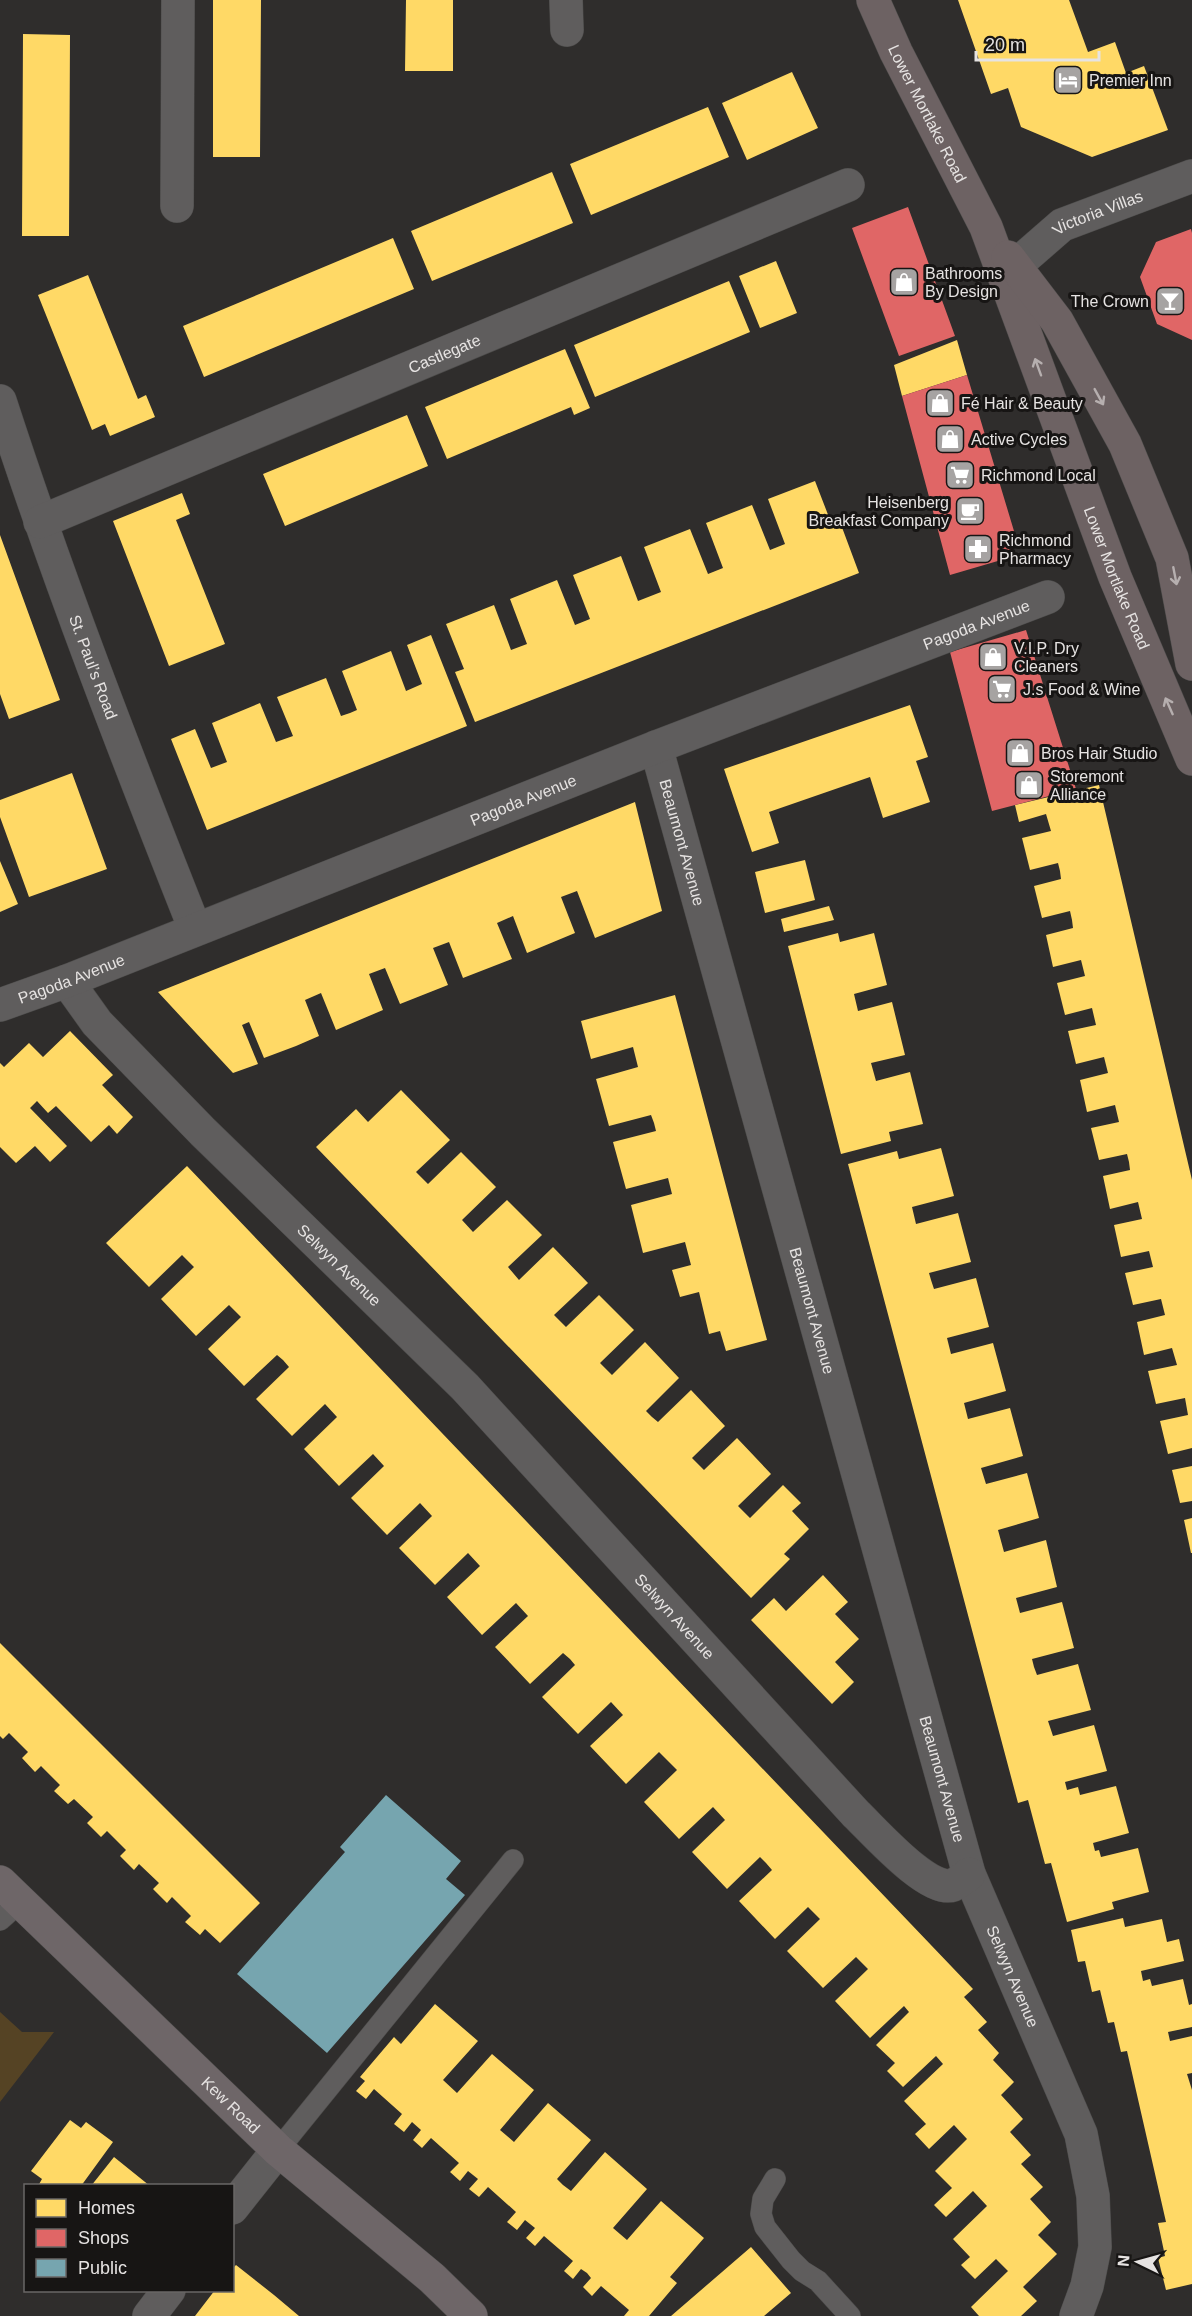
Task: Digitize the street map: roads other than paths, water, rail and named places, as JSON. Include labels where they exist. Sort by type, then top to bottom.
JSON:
[{"type":"highway","name":"Lower Mortlake Road","points":[[873,0],[896,52],[986,226],[1115,577],[1192,759]]},
{"type":"highway","name":"Lower Mortlake Road","points":[[986,226],[1057,321],[1125,444],[1172,558],[1192,664]]},
{"type":"main road","name":"Kew Road","points":[[7,1901],[278,2150],[432,2278],[471,2316]]},
{"type":"street","points":[[177,206],[178,0]]},
{"type":"street","name":"Victoria Villas","points":[[1015,266],[1062,225],[1192,176]]},
{"type":"street","name":"Castlegate","points":[[40,522],[848,185]]},
{"type":"street","name":"St. Paul’s Road","points":[[0,401],[40,522],[125,754],[195,929]]},
{"type":"street","name":"Pagoda Avenue","points":[[0,1005],[67,981],[656,747],[1048,597]]},
{"type":"street","name":"Beaumont Avenue","points":[[656,747],[969,1875]]},
{"type":"street","name":"Selwyn Avenue","points":[[67,981],[97,1023],[203,1132],[465,1387],[856,1814],[925,1878],[940,1885],[952,1886],[969,1875],[1081,2133],[1094,2196],[1095,2247],[1087,2286],[1076,2316]]},
{"type":"street","points":[[234,2205],[278,2150]]},
{"type":"street","points":[[149,2316],[167,2292]]},
{"type":"lane","points":[[278,2150],[513,1860]]},
{"type":"lane","points":[[775,2179],[763,2199],[761,2214],[765,2227],[791,2260],[802,2271],[818,2281],[850,2316]]},
{"type":"place","name":"Premier Inn","points":[[1068,80]]},
{"type":"place","name":"Bathrooms By Design","points":[[904,282]]},
{"type":"place","name":"The Crown","points":[[1170,301]]},
{"type":"place","name":"Fé Hair & Beauty","points":[[940,403]]},
{"type":"place","name":"Active Cycles","points":[[950,439]]},
{"type":"place","name":"Richmond Local","points":[[960,475]]},
{"type":"place","name":"Heisenberg Breakfast Company","points":[[970,511]]},
{"type":"place","name":"Richmond Pharmacy","points":[[978,549]]},
{"type":"place","name":"V.I.P. Dry Cleaners","points":[[993,657]]},
{"type":"place","name":"J.s Food & Wine","points":[[1002,689]]},
{"type":"place","name":"Bros Hair Studio","points":[[1020,753]]},
{"type":"place","name":"Storemont Alliance","points":[[1029,785]]}]
